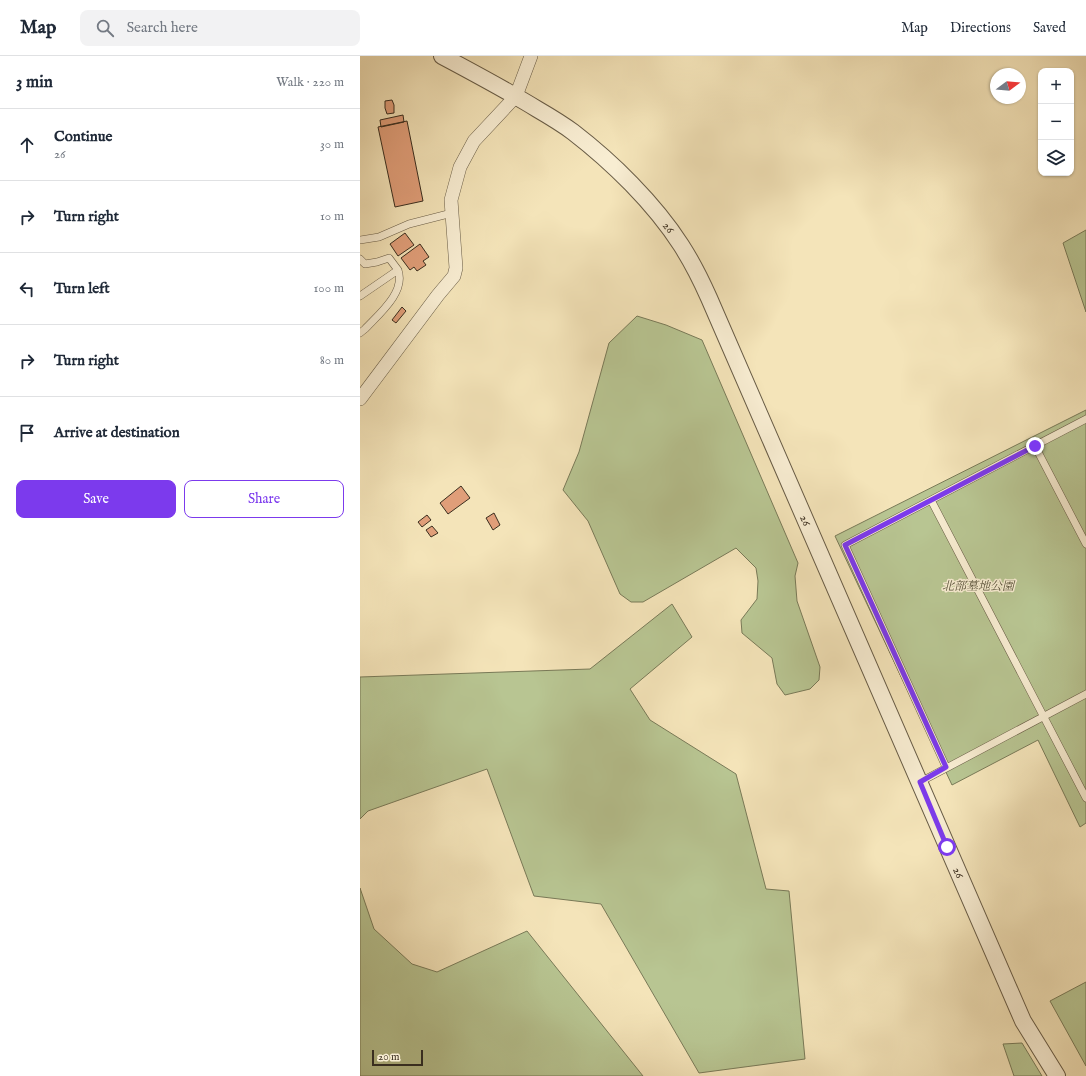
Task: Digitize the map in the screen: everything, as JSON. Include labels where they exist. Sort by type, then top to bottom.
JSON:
[{"type":"street","name":"26","points":[[442,56],[516,96],[572,131],[606,158],[645,199],[681,244],[699,276],[709,298],[1023,1021],[1057,1076]]},
{"type":"street","points":[[360,399],[433,301],[454,276],[456,268],[451,200],[460,167],[474,141],[516,96],[530,56]]},
{"type":"lane","points":[[360,240],[379,237],[409,224],[452,213]]},
{"type":"lane","points":[[360,259],[365,264],[389,258],[401,276],[396,294],[360,333]]},
{"type":"lane","points":[[360,296],[398,270]]},
{"type":"lane","points":[[946,767],[845,545],[1086,419]]},
{"type":"lane","points":[[1035,446],[1086,544]]},
{"type":"lane","points":[[931,500],[1086,798]]},
{"type":"lane","points":[[920,782],[1086,694]]},
{"type":"green space","points":[[1086,230],[1086,312],[1063,243]]},
{"type":"green space","points":[[637,316],[666,325],[702,340],[798,563],[795,576],[797,601],[820,667],[819,680],[810,689],[785,695],[777,684],[772,658],[742,633],[741,620],[757,599],[758,581],[756,568],[736,548],[643,602],[631,602],[620,594],[588,521],[563,490],[579,452],[609,343]]},
{"type":"green space","name":"北部墓地公園","points":[[1086,410],[1086,823],[1080,827],[1038,740],[952,785],[835,536]]},
{"type":"green space","points":[[672,604],[692,637],[630,689],[650,720],[736,774],[766,889],[789,891],[805,1059],[699,1073],[601,904],[534,896],[487,769],[368,811],[360,819],[360,677],[590,669]]},
{"type":"green space","points":[[360,888],[374,929],[412,964],[437,972],[527,931],[643,1076],[360,1076]]},
{"type":"green space","points":[[1086,982],[1086,1066],[1050,1001]]},
{"type":"green space","points":[[1022,1043],[1042,1076],[1014,1076],[1003,1044]]},
{"type":"building","points":[[392,100],[394,105],[394,113],[387,114],[385,101]]},
{"type":"building","points":[[403,115],[404,122],[381,127],[380,120]]},
{"type":"building","points":[[407,121],[423,201],[395,207],[378,127]]},
{"type":"building","points":[[405,233],[414,245],[398,256],[390,244]]},
{"type":"building","points":[[420,244],[429,257],[423,261],[426,265],[417,271],[414,267],[410,270],[401,258]]},
{"type":"building","points":[[402,307],[406,311],[396,323],[392,320]]},
{"type":"building","points":[[461,486],[470,498],[448,514],[440,503]]},
{"type":"building","points":[[494,513],[500,525],[493,530],[486,518]]},
{"type":"building","points":[[427,515],[431,520],[422,527],[418,522]]},
{"type":"building","points":[[432,526],[438,533],[431,537],[426,530]]},
{"type":"route","points":[[947,847],[920,782],[946,767],[845,545],[1035,446]]}]
